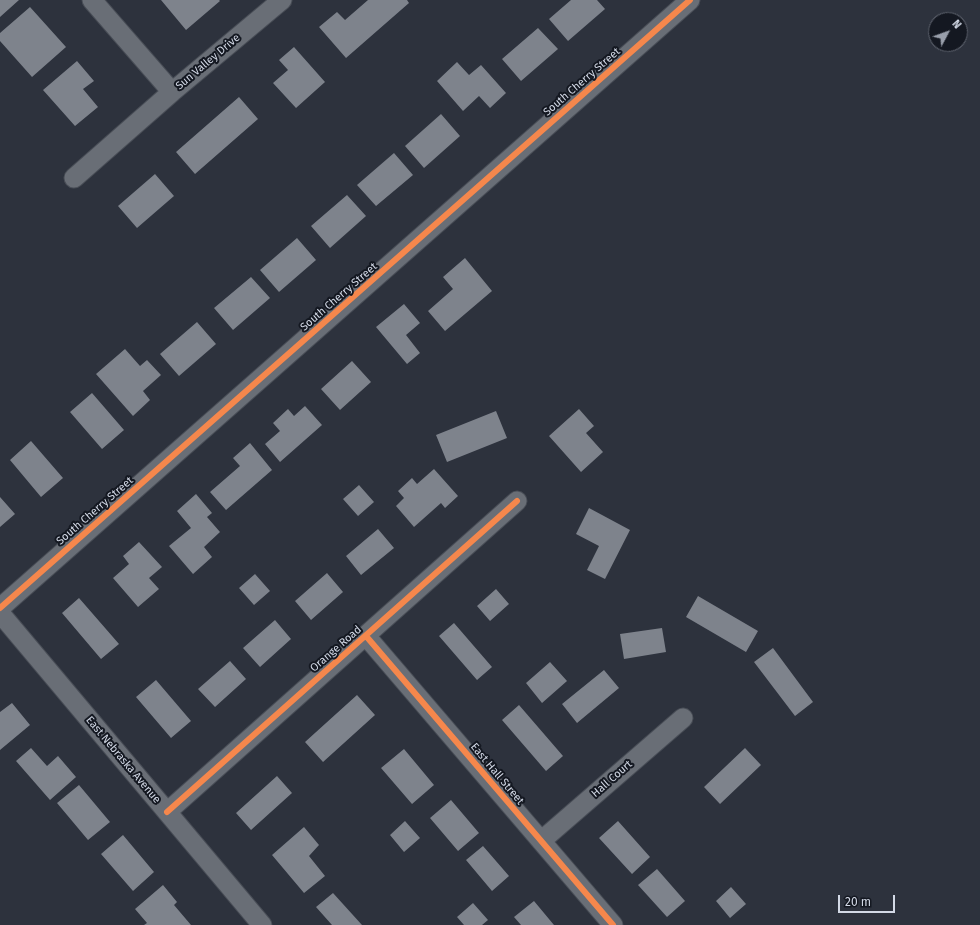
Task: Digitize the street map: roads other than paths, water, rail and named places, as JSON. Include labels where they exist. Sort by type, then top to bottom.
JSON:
[{"type":"street","name":"Sun Valley Drive","points":[[92,0],[172,92],[282,0]]},
{"type":"street","name":"South Cherry Street","points":[[0,608],[690,0]]},
{"type":"street","points":[[74,178],[172,92]]},
{"type":"street","name":"Orange Road","points":[[167,812],[517,501]]},
{"type":"street","name":"East Nebraska Avenue","points":[[0,613],[262,925]]},
{"type":"street","name":"East Hall Street","points":[[366,636],[612,925]]},
{"type":"street","name":"Hall Court","points":[[541,840],[683,718]]}]
